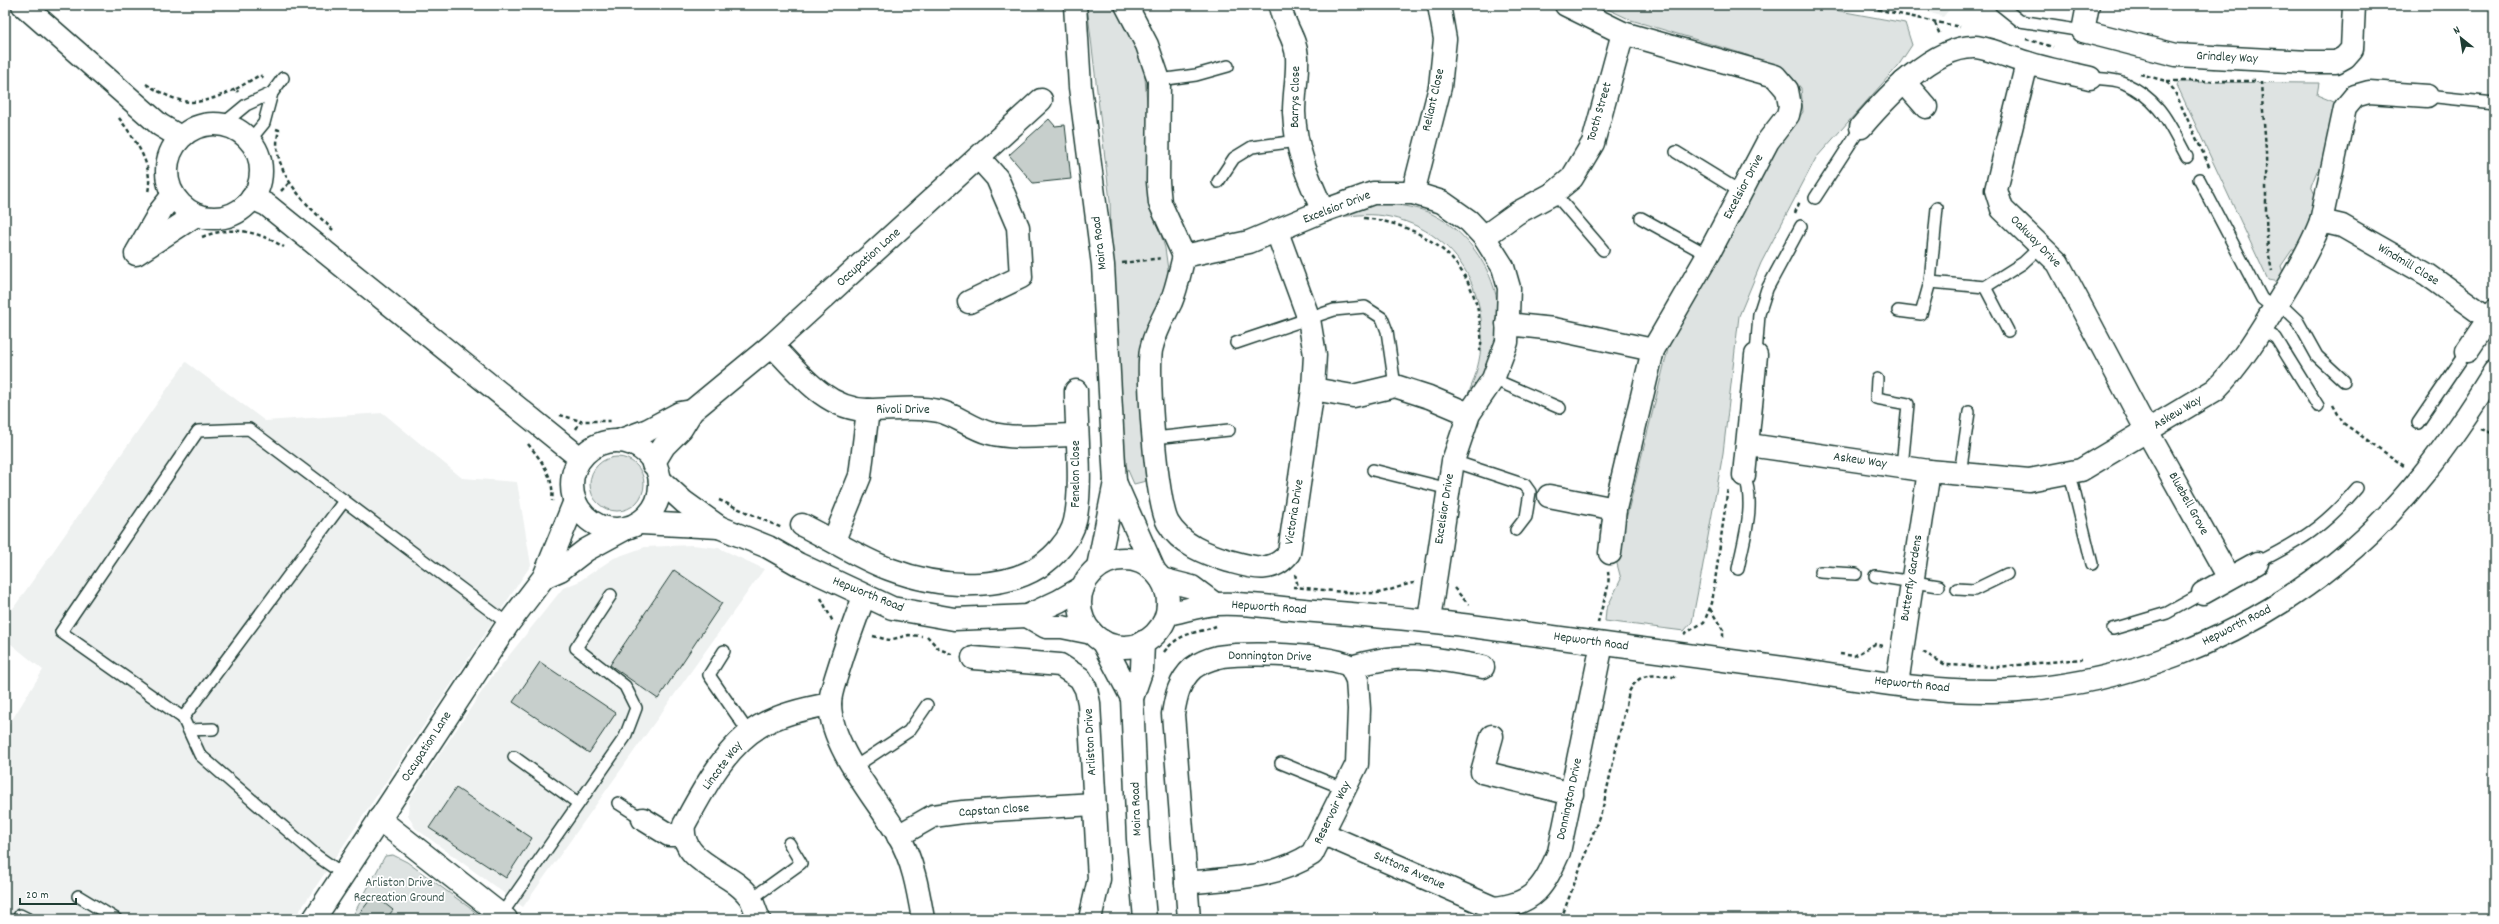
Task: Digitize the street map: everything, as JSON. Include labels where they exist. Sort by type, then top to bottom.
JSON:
[{"type":"street","points":[[23,5],[160,125],[180,137]]},
{"type":"street","name":"Moira Road","points":[[1075,5],[1080,86],[1103,265],[1116,482],[1098,567]]},
{"type":"street","points":[[1126,5],[1147,46],[1159,80],[1158,182],[1160,203],[1184,256]]},
{"type":"street","name":"Barrys Close","points":[[1280,5],[1282,17],[1294,43],[1297,56],[1294,110],[1297,141],[1308,178],[1323,210]]},
{"type":"street","name":"Reliant Close","points":[[1413,193],[1440,87],[1445,39],[1439,5]]},
{"type":"street","name":"Excelsior Drive","points":[[1566,5],[1623,34],[1775,76],[1782,82],[1789,99],[1788,115],[1768,141],[1708,255],[1653,350],[1615,509],[1610,554]]},
{"type":"street","points":[[2083,31],[2088,5]]},
{"type":"street","name":"Grindley Way","points":[[2083,31],[2176,55],[2336,62],[2345,57],[2352,49],[2354,5]]},
{"type":"street","name":"Tooth Street","points":[[1484,237],[1517,213],[1554,193],[1572,178],[1593,143],[1623,34]]},
{"type":"street","points":[[1862,127],[1904,82],[1933,61],[1955,52],[1976,47],[2027,63],[2090,78]]},
{"type":"street","name":"Oakway Drive","points":[[2027,63],[1996,190],[2002,209],[2058,263],[2147,431]]},
{"type":"street","points":[[1904,82],[1926,107]]},
{"type":"street","name":"Askew Way","points":[[1749,445],[1929,471],[2029,480],[2070,474],[2081,470],[2215,390],[2227,378],[2261,329],[2315,239],[2321,221],[2345,108],[2355,96],[2369,92],[2427,96]]},
{"type":"street","name":"Occupation Lane","points":[[692,411],[772,345],[1041,100]]},
{"type":"street","points":[[208,124],[223,124],[238,130],[250,140],[258,153],[261,168],[259,183],[252,198],[241,209],[227,216],[212,218],[196,215],[183,207],[173,195],[167,180],[167,165],[171,150],[180,137],[193,128],[208,124]]},
{"type":"street","points":[[969,302],[1020,276],[1018,227],[997,178],[979,158]]},
{"type":"street","name":"Excelsior Drive","points":[[1184,256],[1249,242],[1277,232],[1323,210],[1373,193],[1413,193],[1442,202],[1469,221],[1484,237],[1503,267],[1509,288],[1507,342],[1492,379],[1469,414],[1453,461],[1429,620]]},
{"type":"street","points":[[173,195],[161,210],[136,254],[196,215]]},
{"type":"street","points":[[252,198],[267,205],[580,458]]},
{"type":"street","name":"Windmill Close","points":[[2321,221],[2342,226],[2428,275],[2491,315],[2467,351]]},
{"type":"street","name":"Victoria Drive","points":[[1184,256],[1171,301],[1159,324],[1152,349],[1149,370],[1154,438],[1162,496],[1168,523],[1189,545],[1206,555],[1259,569],[1274,566],[1289,554],[1313,389],[1315,355],[1309,319],[1277,232]]},
{"type":"street","points":[[1507,324],[1554,328],[1653,350]]},
{"type":"street","name":"Rivoli Drive","points":[[772,345],[820,393],[847,406],[868,410],[899,408],[940,411],[988,432],[1005,436],[1076,435]]},
{"type":"street","points":[[1736,477],[1749,445],[1756,355]]},
{"type":"street","name":"Hepworth Road","points":[[1167,614],[1215,604],[1429,620],[1897,684],[1993,691],[2059,685],[2118,674],[2158,662],[2208,641],[2249,621],[2300,590],[2360,542],[2421,478],[2464,421],[2494,372]]},
{"type":"street","points":[[1313,389],[1353,396],[1395,386],[1429,397],[1469,414]]},
{"type":"street","name":"Fenelon Close","points":[[794,528],[834,540],[888,569],[936,581],[972,584],[998,582],[1032,573],[1056,554],[1067,539],[1075,521],[1078,490],[1076,390]]},
{"type":"street","points":[[834,540],[860,476],[868,410]]},
{"type":"street","points":[[692,411],[681,429],[664,446],[657,472],[660,492],[656,507],[632,526],[603,528],[581,512],[571,489],[574,469],[580,458],[620,430],[648,430],[680,413],[692,411]]},
{"type":"street","points":[[620,430],[634,444],[657,472]]},
{"type":"street","name":"Bluebell Grove","points":[[2147,431],[2229,578]]},
{"type":"street","name":"Butterfly Gardens","points":[[1897,684],[1929,471]]},
{"type":"street","name":"Hepworth Road","points":[[657,472],[684,502],[719,527],[768,547],[864,597],[892,608],[954,619],[1027,616],[1059,602],[1083,587]]},
{"type":"street","name":"Moira Road","points":[[1116,482],[1158,575]]},
{"type":"street","points":[[1548,496],[1615,509]]},
{"type":"street","name":"Occupation Lane","points":[[314,919],[508,624],[544,577],[575,501]]},
{"type":"street","name":"Occupation Lane","points":[[544,577],[560,570],[586,550],[632,526]]},
{"type":"street","name":"Hepworth Road","points":[[632,526],[719,527]]},
{"type":"street","points":[[1027,616],[1046,627],[1062,627],[1097,637],[1115,646],[1129,646],[1143,642],[1154,635],[1162,626],[1167,614],[1166,590],[1158,575],[1144,563],[1126,559],[1109,562],[1098,567],[1089,576],[1083,587],[1082,613],[1085,623],[1097,637]]},
{"type":"street","points":[[2203,593],[2257,563]]},
{"type":"street","name":"Hepworth Road","points":[[1158,575],[1192,587],[1215,604]]},
{"type":"street","points":[[864,597],[849,633],[830,704],[834,727],[853,768],[898,836],[912,870],[923,919]]},
{"type":"street","name":"Moira Road","points":[[1097,637],[1132,698]]},
{"type":"street","name":"Moira Road","points":[[1143,642],[1142,670],[1132,698],[1138,839],[1145,919]]},
{"type":"street","name":"Donnington Drive","points":[[1494,914],[1522,902],[1536,893],[1546,882],[1559,852],[1572,794],[1598,643]]},
{"type":"street","name":"Donnington Drive","points":[[1189,919],[1173,714],[1176,692],[1185,676],[1206,661],[1219,656],[1316,657],[1344,662],[1351,667]]},
{"type":"street","points":[[1351,667],[1397,657],[1424,656],[1483,667]]},
{"type":"street","name":"Arliston Drive","points":[[973,658],[1060,664],[1080,678],[1086,689],[1089,703],[1099,879],[1090,919]]},
{"type":"street","name":"Reservoir Way","points":[[1186,883],[1274,873],[1286,869],[1312,854],[1324,834],[1357,764],[1359,744],[1357,680],[1351,667]]},
{"type":"street","name":"Lincote Way","points":[[682,835],[684,825],[693,807],[735,746],[749,733],[761,725],[788,714],[830,704]]},
{"type":"street","points":[[1492,736],[1482,772],[1572,794]]},
{"type":"street","name":"Capstan Close","points":[[898,836],[933,816],[963,812],[1094,804]]},
{"type":"street","points":[[379,820],[503,917]]},
{"type":"street","points":[[643,820],[669,835],[682,835],[689,850],[743,890],[751,899],[759,919]]},
{"type":"street","name":"Suttons Avenue","points":[[1324,834],[1494,914]]},
{"type":"lane","points":[[2000,5],[2020,21],[2083,31]]},
{"type":"lane","points":[[1159,80],[1196,75],[1228,66]]},
{"type":"lane","points":[[250,140],[264,123],[272,92],[283,78]]},
{"type":"lane","points":[[2090,78],[2123,82],[2155,103],[2163,112],[2187,157]]},
{"type":"lane","points":[[223,124],[246,104],[272,92]]},
{"type":"lane","points":[[2427,96],[2494,103]]},
{"type":"lane","points":[[1815,198],[1862,127]]},
{"type":"lane","points":[[1218,182],[1234,158],[1252,147],[1297,141]]},
{"type":"lane","points":[[1676,152],[1741,192]]},
{"type":"lane","points":[[2199,179],[2262,299],[2276,305],[2297,320],[2317,356],[2344,381]]},
{"type":"lane","points":[[1554,193],[1603,250]]},
{"type":"lane","points":[[1898,311],[1921,314],[1930,282],[1937,208]]},
{"type":"lane","points":[[1641,218],[1708,255]]},
{"type":"lane","points":[[1756,355],[1759,314],[1767,289],[1801,226]]},
{"type":"lane","points":[[1930,282],[1985,287],[2023,264],[2041,246]]},
{"type":"lane","points":[[1985,287],[2008,331]]},
{"type":"lane","points":[[1236,343],[1334,310],[1364,307],[1382,318],[1387,331],[1395,386]]},
{"type":"lane","points":[[2261,329],[2276,338],[2318,406]]},
{"type":"lane","points":[[2418,423],[2467,351]]},
{"type":"lane","points":[[1877,378],[1876,398],[1908,404],[1902,467]]},
{"type":"lane","points":[[1492,379],[1560,408]]},
{"type":"lane","points":[[1960,474],[1969,412]]},
{"type":"lane","points":[[344,874],[317,856],[200,755],[183,718],[61,632],[198,432],[249,429],[508,624]]},
{"type":"lane","points":[[1154,438],[1229,430]]},
{"type":"lane","points":[[1453,461],[1525,485],[1530,492],[1526,517],[1516,530]]},
{"type":"lane","points":[[1373,470],[1449,489]]},
{"type":"lane","points":[[2070,474],[2092,564]]},
{"type":"lane","points":[[1736,477],[1749,488],[1750,507],[1738,569]]},
{"type":"lane","points":[[2257,563],[2300,541],[2333,515],[2357,488]]},
{"type":"lane","points":[[183,718],[344,501]]},
{"type":"lane","points":[[1820,572],[1856,574]]},
{"type":"lane","points":[[1956,589],[1974,590],[2007,574]]},
{"type":"lane","points":[[1875,576],[1939,586]]},
{"type":"lane","points":[[2113,629],[2167,613],[2203,593]]},
{"type":"lane","points":[[503,917],[578,803],[625,737],[636,708],[625,686],[576,648],[611,595]]},
{"type":"lane","points":[[724,651],[709,675],[749,733]]},
{"type":"lane","points":[[853,768],[910,731],[927,705]]},
{"type":"lane","points":[[189,730],[213,729]]},
{"type":"lane","points":[[514,757],[578,803]]},
{"type":"lane","points":[[1281,763],[1345,789]]},
{"type":"lane","points":[[618,804],[643,820]]},
{"type":"lane","points":[[751,899],[801,863],[789,843]]},
{"type":"lane","points":[[78,896],[104,916],[116,919]]},
{"type":"lane","points":[[18,919],[20,915],[28,919]]},
{"type":"path","points":[[1857,5],[1935,23]]},
{"type":"path","points":[[145,83],[173,99],[191,103],[216,98],[236,89],[260,75]]},
{"type":"path","points":[[2261,82],[2266,152],[2265,190],[2268,243],[2273,277]]},
{"type":"path","points":[[236,89],[240,95]]},
{"type":"path","points":[[115,112],[136,141],[148,169],[150,185],[147,198]]},
{"type":"path","points":[[270,126],[279,130],[277,152],[293,186],[306,204],[336,233]]},
{"type":"path","points":[[1793,218],[1803,197]]},
{"type":"path","points":[[1357,219],[1379,220],[1407,228],[1432,240],[1451,257],[1466,278],[1476,303],[1481,333],[1479,356]]},
{"type":"path","points":[[200,238],[218,231],[239,231],[258,233],[283,246]]},
{"type":"path","points":[[1103,265],[1184,256]]},
{"type":"path","points":[[558,414],[620,430]]},
{"type":"path","points":[[578,427],[581,421]]},
{"type":"path","points":[[526,441],[545,465],[553,492],[551,507]]},
{"type":"path","points":[[1684,634],[1704,622],[1710,609],[1736,477]]},
{"type":"path","points":[[713,498],[794,528]]},
{"type":"path","points":[[1598,643],[1601,606],[1610,584],[1608,563],[1610,554]]},
{"type":"path","points":[[1298,587],[1376,593],[1392,591],[1411,582]]},
{"type":"path","points":[[1710,609],[1723,630],[1723,639],[1731,640]]},
{"type":"path","points":[[1163,654],[1172,642],[1183,635],[1216,626]]},
{"type":"path","points":[[927,630],[927,636]]},
{"type":"path","points":[[873,636],[889,640],[909,635],[927,636],[947,653],[973,658]]},
{"type":"path","points":[[1838,654],[1854,656],[1875,644]]},
{"type":"path","points":[[1561,919],[1603,807],[1629,692],[1634,682],[1643,676],[1675,677]]},
{"type":"shaded area","points":[[1908,5],[1953,5],[1943,17]]},
{"type":"shaded area","points":[[186,362],[265,421],[383,413],[462,478],[517,482],[531,565],[294,919],[5,919],[5,731],[43,670],[5,639],[5,620]]},
{"type":"shaded area","points":[[692,545],[719,548],[764,569],[523,907],[415,828],[408,815],[409,800],[491,678],[563,588],[578,582],[614,558],[645,547]]},
{"type":"green space","points":[[1087,5],[1116,5],[1144,66],[1149,126],[1147,189],[1165,248],[1170,284],[1144,429],[1146,481],[1134,484],[1123,459],[1114,328],[1110,201]]},
{"type":"green space","points":[[1599,5],[1807,5],[1905,23],[1912,45],[1898,66],[1816,158],[1761,263],[1739,316],[1723,453],[1692,622],[1684,631],[1605,621],[1606,610],[1621,579],[1616,560],[1670,341],[1765,163],[1803,112],[1801,88],[1790,75],[1747,55],[1631,20]]},
{"type":"green space","points":[[2179,82],[2319,83],[2317,95],[2334,102],[2337,115],[2328,163],[2317,171],[2311,186],[2316,197],[2306,244],[2292,250],[2281,266],[2284,276],[2280,282],[2268,280],[2177,85]]},
{"type":"green space","points":[[1386,203],[1419,209],[1436,216],[1452,227],[1466,240],[1478,255],[1488,273],[1495,291],[1498,309],[1498,328],[1491,354],[1471,395],[1467,396],[1477,368],[1482,340],[1480,313],[1473,287],[1461,263],[1442,243],[1419,227],[1390,217],[1377,215],[1339,217],[1363,206]]},
{"type":"green space","points":[[617,457],[627,459],[636,465],[642,474],[644,484],[642,494],[636,503],[627,509],[617,511],[607,509],[598,503],[592,494],[590,484],[592,474],[598,465],[607,459]]},
{"type":"green space","name":"Arliston Drive Recreation Ground","points":[[393,855],[407,862],[485,919],[351,919],[385,856]]},
{"type":"building","points":[[1049,119],[1055,126],[1065,125],[1071,179],[1033,183],[1009,155]]},
{"type":"building","points":[[674,570],[722,603],[658,699],[610,665]]},
{"type":"building","points":[[540,662],[616,713],[589,753],[513,702]]},
{"type":"building","points":[[456,788],[532,838],[506,878],[429,828]]},
{"type":"building","points":[[374,895],[393,910],[386,919],[355,919]]}]
